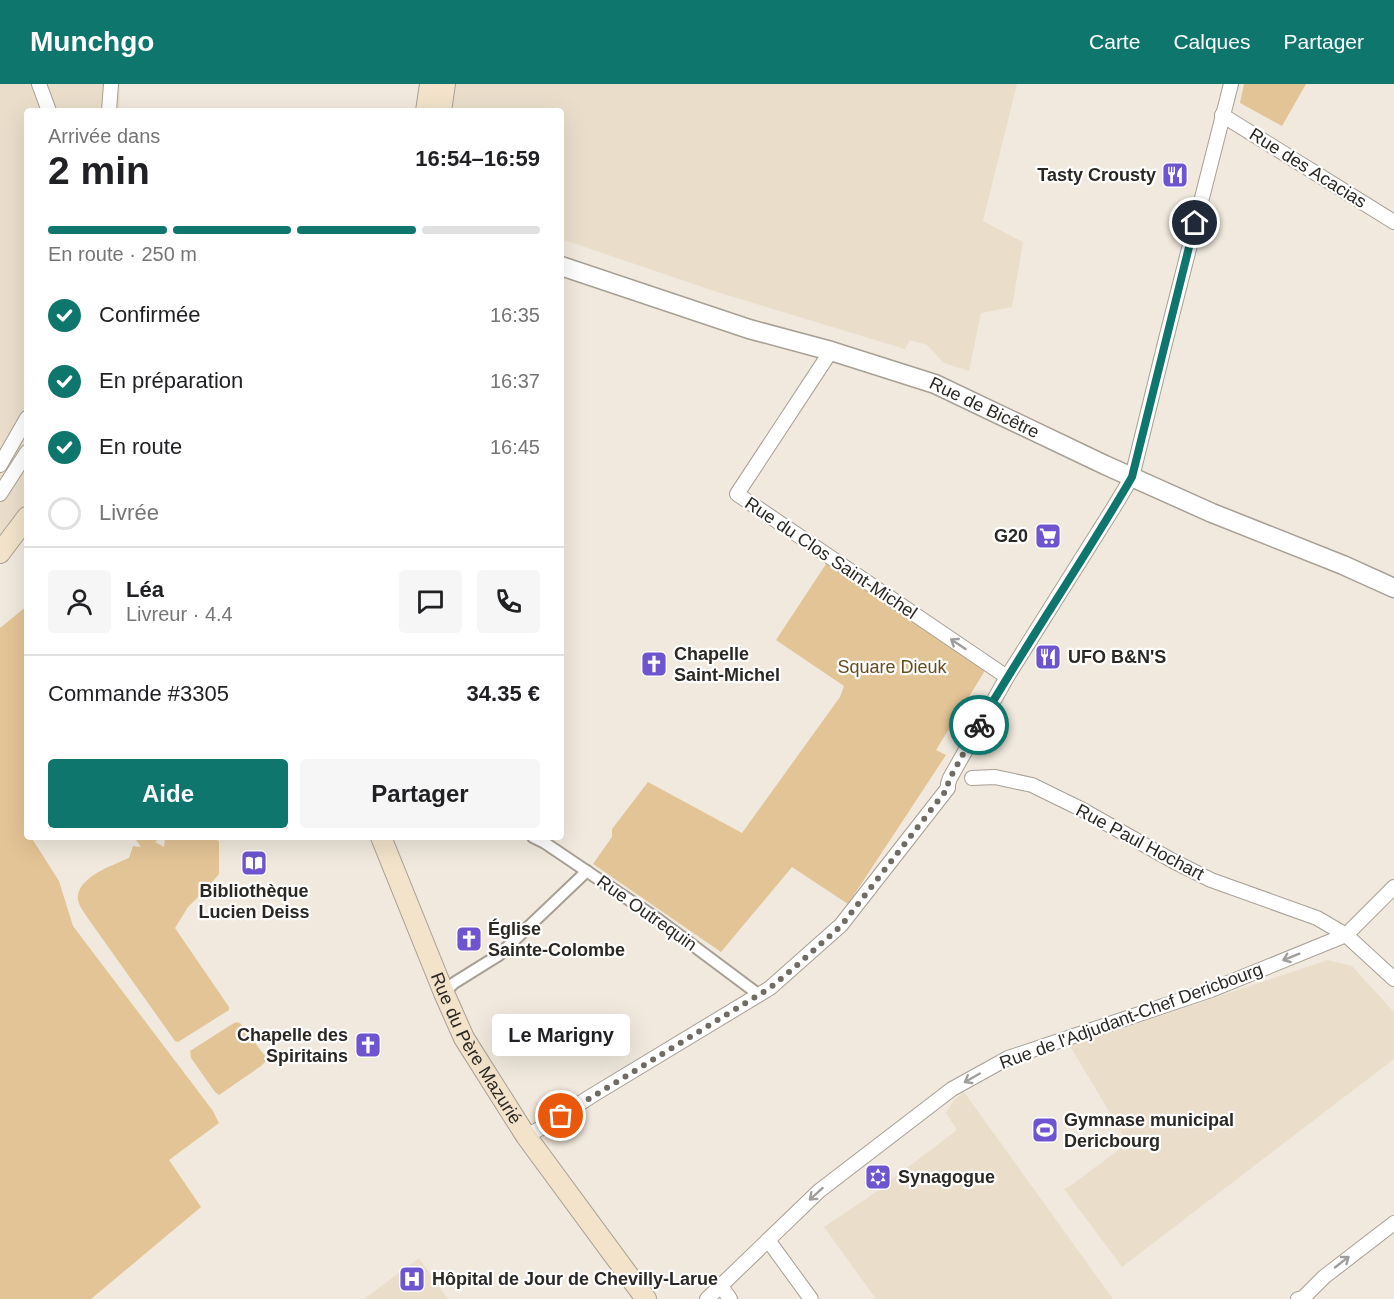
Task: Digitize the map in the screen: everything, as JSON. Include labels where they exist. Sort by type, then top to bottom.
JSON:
[{"type":"main road","points":[[426,108],[430,84]]},
{"type":"main road","points":[[441,108],[445,84]]},
{"type":"main road","points":[[0,553],[24,522]]},
{"type":"main road","name":"Rue du Père Mazurié","points":[[382,840],[464,1038],[526,1136],[646,1299]]},
{"type":"street","points":[[39,84],[49,108]]},
{"type":"street","points":[[109,108],[111,84]]},
{"type":"street","points":[[526,1136],[770,988],[787,974],[841,926],[948,788],[950,778],[960,759],[1007,677],[1132,477],[1231,84]]},
{"type":"street","name":"Rue des Acacias","points":[[1222,115],[1394,222]]},
{"type":"street","name":"Rue de Bicêtre","points":[[564,267],[750,329],[831,351],[936,384],[1212,513],[1343,565],[1394,588]]},
{"type":"street","name":"Rue du Clos Saint-Michel","points":[[831,351],[736,494],[1007,677]]},
{"type":"street","points":[[0,465],[24,423]]},
{"type":"street","points":[[0,494],[24,457]]},
{"type":"street","name":"Rue Paul Hochart","points":[[972,778],[995,777],[1032,785],[1212,880],[1317,918],[1346,935],[1394,979]]},
{"type":"street","name":"Rue Outrequin","points":[[539,840],[659,920],[758,994]]},
{"type":"street","points":[[444,993],[454,983],[499,955],[587,871]]},
{"type":"street","points":[[1346,935],[1394,887]]},
{"type":"street","name":"Rue de l'Adjudant-Chef Dericbourg","points":[[708,1299],[819,1191],[952,1089],[1008,1058],[1211,990],[1346,935]]},
{"type":"street","points":[[1298,1299],[1303,1299],[1324,1277],[1394,1223]]},
{"type":"street","points":[[768,1240],[811,1299]]},
{"type":"street","points":[[721,1286],[730,1299]]},
{"type":"shaded area","points":[[0,84],[120,84],[119,108],[24,108],[24,506],[0,539]]},
{"type":"shaded area","points":[[456,84],[1017,84],[983,221],[1023,242],[1012,307],[981,313],[969,371],[944,363],[927,345],[910,340],[905,349],[717,292],[564,240],[564,108],[452,108]]},
{"type":"shaded area","points":[[1328,960],[1352,966],[1394,1012],[1394,1059],[1122,1267],[1064,1189],[1128,1143],[1070,1046]]},
{"type":"shaded area","points":[[964,1092],[1113,1299],[876,1299],[824,1227],[866,1199],[957,1130],[946,1113],[954,1100]]},
{"type":"shaded area","name":"Hôpital de Jour de Chevilly-Larue","points":[[419,1258],[448,1299],[364,1299]]},
{"type":"green space","points":[[1244,84],[1306,84],[1282,126],[1240,103]]},
{"type":"green space","name":"Square Dieuk","points":[[828,561],[986,669],[936,750],[946,755],[848,904],[792,867],[721,952],[593,864],[612,837],[612,829],[648,782],[742,833],[840,697],[844,686],[776,640]]},
{"type":"green space","points":[[24,608],[24,840],[33,840],[59,881],[73,926],[213,1111],[219,1123],[169,1160],[201,1207],[91,1299],[0,1299],[0,628]]},
{"type":"green space","points":[[136,840],[158,840],[155,842],[164,847],[165,840],[217,840],[219,842],[219,874],[188,907],[175,928],[229,1010],[178,1042],[175,1041],[87,917],[78,900],[82,885],[96,873],[129,858],[133,846],[141,847]]},
{"type":"green space","points":[[237,1022],[265,1056],[265,1062],[219,1095],[191,1058],[190,1051]]},
{"type":"way so far","points":[[561,1116],[770,988],[841,926],[948,788],[950,778],[979,725]]},
{"type":"place","name":"Tasty Crousty","points":[[1175,175]]},
{"type":"place","name":"G20","points":[[1048,536]]},
{"type":"place","name":"UFO B&N'S","points":[[1048,657]]},
{"type":"place","name":"Chapelle Saint-Michel","points":[[654,664]]},
{"type":"place","name":"Bibliothèque Lucien Deiss","points":[[254,863]]},
{"type":"place","name":"Église Sainte-Colombe","points":[[469,939]]},
{"type":"place","name":"Chapelle des Spiritains","points":[[368,1045]]},
{"type":"place","name":"Le Marigny","points":[[561,1116]]},
{"type":"place","name":"Gymnase municipal Dericbourg","points":[[1045,1130]]},
{"type":"place","name":"Synagogue","points":[[878,1177]]},
{"type":"place","name":"Hôpital de Jour de Chevilly-Larue","points":[[412,1279]]},
{"type":"route","points":[[979,725],[1132,477],[1195,223]]}]
